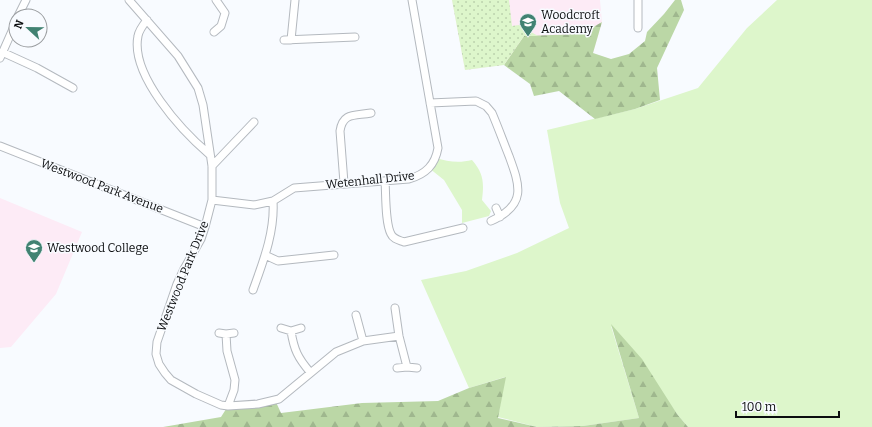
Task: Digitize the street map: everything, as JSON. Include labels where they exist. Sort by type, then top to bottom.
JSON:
[{"type":"street","name":"Westwood Park Drive","points":[[129,0],[178,56],[198,88],[204,105],[209,154],[212,166],[212,200],[205,226],[196,248],[184,269],[157,342],[156,354],[162,368],[171,380],[212,402],[228,406],[258,404],[279,399],[336,352],[363,341],[399,336]]},
{"type":"street","points":[[214,32],[221,26],[225,13],[216,0]]},
{"type":"street","points":[[295,0],[288,40],[355,37]]},
{"type":"street","name":"Wetenhall Drive","points":[[212,200],[254,205],[273,201],[294,188],[409,179],[418,176],[430,167],[436,158],[438,148],[412,0]]},
{"type":"street","points":[[638,0],[638,28]]},
{"type":"street","points":[[147,20],[141,28],[137,43],[138,56],[145,74],[158,98],[170,115],[182,129],[209,154]]},
{"type":"street","points":[[8,40],[1,55],[37,68],[73,88]]},
{"type":"street","points":[[430,103],[476,101],[486,106],[492,112],[517,177],[518,184],[517,197],[513,206],[500,217],[491,221]]},
{"type":"street","points":[[344,183],[340,131],[341,124],[348,116],[371,113]]},
{"type":"street","points":[[212,166],[254,122]]},
{"type":"street","name":"Westwood Park Avenue","points":[[0,146],[205,226]]},
{"type":"street","points":[[385,181],[389,226],[391,235],[394,238],[404,242],[464,228]]},
{"type":"street","points":[[253,290],[265,255],[271,227],[273,201]]},
{"type":"street","points":[[496,208],[500,217]]},
{"type":"street","points":[[265,255],[278,261],[334,255]]},
{"type":"street","points":[[394,308],[399,336],[407,366]]},
{"type":"street","points":[[356,315],[363,341]]},
{"type":"street","points":[[281,328],[292,331],[301,328]]},
{"type":"street","points":[[292,331],[295,351],[310,372]]},
{"type":"street","points":[[228,406],[234,390],[235,380],[222,333],[234,333]]},
{"type":"street","points":[[397,368],[407,366],[417,368]]},
{"type":"shaded area","name":"Woodcroft Academy","points":[[452,0],[600,0],[602,22],[593,53],[465,70]]},
{"type":"shaded area","name":"Westwood College","points":[[0,198],[82,232],[56,294],[11,347],[0,348]]},
{"type":"green space","points":[[452,0],[509,0],[512,26],[519,25],[538,36],[524,36],[504,65],[465,70]]},
{"type":"green space","points":[[675,0],[681,0],[684,10],[657,68],[660,100],[635,109],[595,119],[559,91],[534,96],[530,84],[504,65],[524,36],[581,34],[602,22],[593,53],[611,59],[629,54],[645,41],[647,32]]},
{"type":"green space","points":[[777,0],[872,0],[872,427],[688,427],[611,326],[639,418],[583,426],[537,427],[498,417],[505,377],[469,388],[421,280],[466,271],[517,253],[569,228],[560,203],[547,130],[635,109],[698,88],[747,28]]},
{"type":"green space","points":[[436,158],[454,162],[472,160],[481,174],[483,184],[482,200],[491,211],[489,216],[462,223],[462,210],[444,180],[429,168]]},
{"type":"green space","points":[[611,324],[642,359],[677,414],[688,427],[537,427],[583,426],[639,418]]},
{"type":"green space","points":[[506,377],[498,418],[537,427],[163,427],[221,417],[228,406],[275,400],[281,413],[362,403],[438,401],[469,388]]},
{"type":"place","name":"Woodcroft Academy","points":[[528,37]]},
{"type":"place","name":"Westwood College","points":[[34,263]]}]
